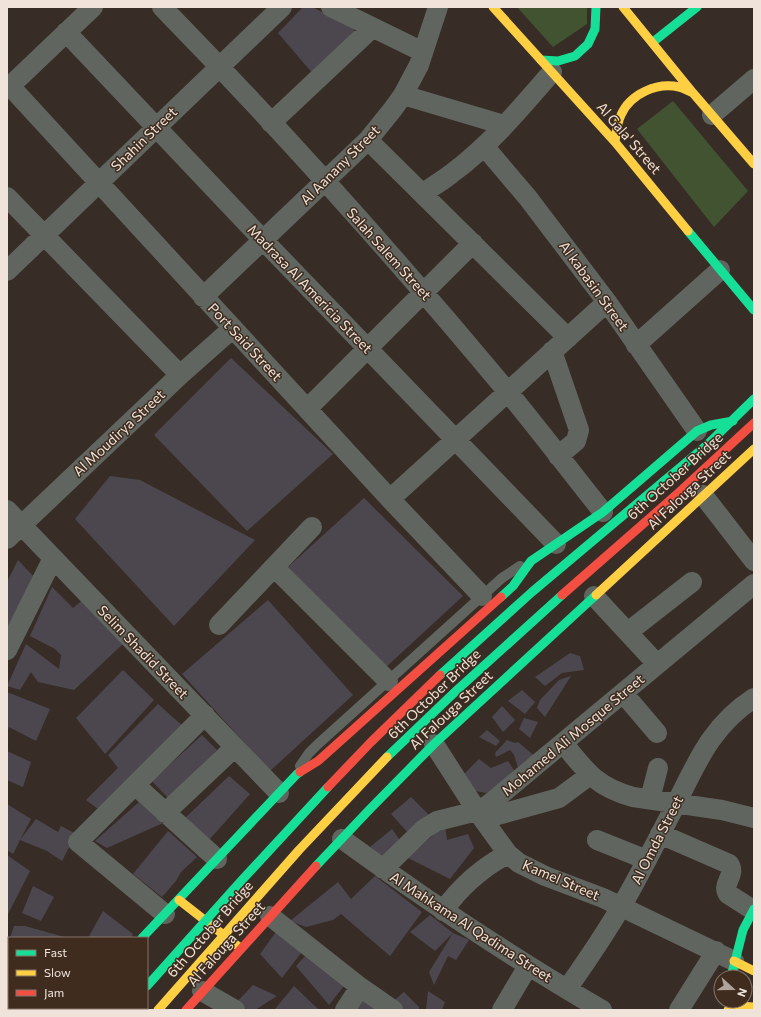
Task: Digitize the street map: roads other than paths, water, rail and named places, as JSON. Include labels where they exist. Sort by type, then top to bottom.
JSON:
[{"type":"main road","name":"Al Gala' Street","points":[[493,7],[615,142],[754,310]]},
{"type":"main road","points":[[546,66],[575,56],[588,44],[595,29],[596,7]]},
{"type":"main road","points":[[623,7],[754,164]]},
{"type":"main road","points":[[653,42],[697,7]]},
{"type":"main road","points":[[615,142],[616,126],[622,111],[633,99],[647,90],[662,86],[678,87],[694,93]]},
{"type":"main road","points":[[739,292],[754,298]]},
{"type":"main road","name":"6th October Bridge","points":[[148,985],[285,832],[344,769],[405,708],[467,649],[535,589],[707,445],[754,399]]},
{"type":"main road","points":[[143,937],[297,774],[318,761],[507,591],[520,578],[531,561],[603,512],[697,431],[711,425],[732,421]]},
{"type":"main road","name":"6th October Bridge","points":[[158,1010],[303,844],[386,758],[486,663],[675,496],[754,423]]},
{"type":"main road","name":"Al Falouga Street","points":[[186,1010],[270,916],[394,783],[434,744],[754,449]]},
{"type":"main road","points":[[179,900],[241,949]]},
{"type":"main road","points":[[732,969],[743,930],[754,910]]},
{"type":"main road","points":[[743,930],[754,926]]},
{"type":"main road","points":[[732,969],[738,964],[749,969]]},
{"type":"main road","points":[[728,1010],[738,1006],[754,1007]]},
{"type":"street","points":[[8,88],[93,7]]},
{"type":"street","name":"Salah Salem Street","points":[[162,7],[220,66],[423,292],[508,392],[603,512]]},
{"type":"street","name":"Shahin Street","points":[[7,271],[282,7]]},
{"type":"street","points":[[331,7],[423,52]]},
{"type":"street","name":"Al Aanany Street","points":[[203,297],[368,140],[394,109],[419,65],[438,7]]},
{"type":"street","points":[[271,122],[372,28]]},
{"type":"street","name":"Madrasa Al Americia Street","points":[[66,32],[263,240],[556,544]]},
{"type":"street","points":[[423,193],[452,174],[484,146],[504,125],[546,66]]},
{"type":"street","points":[[712,115],[754,79]]},
{"type":"street","name":"Port Said Street","points":[[8,88],[99,183],[390,499],[482,596]]},
{"type":"street","points":[[403,95],[504,125]]},
{"type":"street","points":[[368,140],[568,338]]},
{"type":"street","name":"Al kabasin Street","points":[[484,146],[528,198],[607,302],[697,431]]},
{"type":"street","points":[[7,197],[180,376]]},
{"type":"street","points":[[307,408],[473,243]]},
{"type":"street","points":[[636,345],[720,270]]},
{"type":"street","points":[[390,499],[607,302]]},
{"type":"street","name":"Al Moudirya Street","points":[[7,539],[233,328]]},
{"type":"street","points":[[552,351],[580,430],[576,441],[558,456]]},
{"type":"street","points":[[703,495],[754,561]]},
{"type":"street","name":"Selim Shadid Street","points":[[7,510],[279,793]]},
{"type":"street","points":[[219,626],[312,527]]},
{"type":"street","points":[[9,640],[53,558]]},
{"type":"street","points":[[274,567],[388,681]]},
{"type":"street","points":[[628,632],[692,582]]},
{"type":"street","name":"Mohamed Ali Mosque Street","points":[[383,869],[424,829],[437,821],[480,815],[488,805],[754,584]]},
{"type":"street","points":[[594,596],[657,664]]},
{"type":"street","points":[[623,693],[657,732]]},
{"type":"street","name":"Al Omda Street","points":[[566,989],[592,954],[622,907],[698,759],[721,726],[754,698]]},
{"type":"street","points":[[165,914],[78,842],[205,715]]},
{"type":"street","points":[[562,743],[598,782],[621,793],[722,810],[754,818]]},
{"type":"street","name":"Kamel Street","points":[[434,744],[480,815],[508,854],[519,863],[532,871],[584,890],[716,951],[732,969]]},
{"type":"street","points":[[165,813],[235,747]]},
{"type":"street","points":[[650,799],[658,768]]},
{"type":"street","points":[[480,815],[559,798],[590,775]]},
{"type":"street","points":[[135,785],[217,859]]},
{"type":"street","points":[[660,834],[729,864],[732,872],[726,892],[754,910]]},
{"type":"street","name":"Al Mahkama Al Qadima Street","points":[[342,839],[443,911],[596,1009]]},
{"type":"street","points":[[597,840],[647,860]]},
{"type":"street","points":[[443,911],[452,899],[483,868],[508,854]]},
{"type":"street","points":[[270,916],[360,987],[393,1010]]},
{"type":"street","points":[[679,1010],[716,951]]},
{"type":"street","points":[[502,1010],[528,966]]},
{"type":"street","points":[[345,1010],[360,987]]},
{"type":"street","points":[[202,991],[235,1010]]},
{"type":"lane","points":[[297,774],[309,753],[388,681],[511,571],[531,561]]}]
